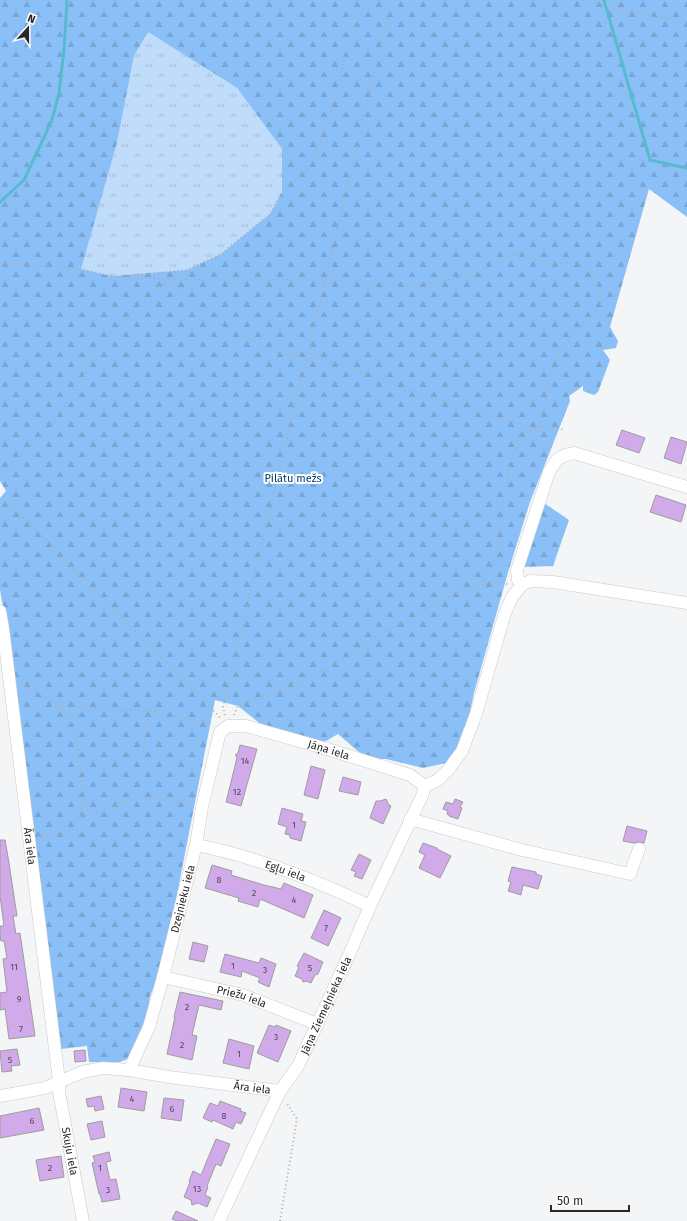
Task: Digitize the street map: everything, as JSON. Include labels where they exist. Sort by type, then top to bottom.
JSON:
[{"type":"street","points":[[522,586],[518,580],[517,570],[549,472],[561,455],[574,453],[687,487]]},
{"type":"street","points":[[424,786],[438,780],[448,770],[462,751],[476,714],[504,616],[512,597],[522,586],[530,581],[553,582],[687,603]]},
{"type":"street","name":"Āra iela","points":[[0,612],[10,679],[59,1081]]},
{"type":"street","name":"Jāņa iela","points":[[228,726],[246,726],[324,748],[410,775],[424,786]]},
{"type":"street","name":"Dzejnieku iela","points":[[129,1070],[149,1027],[164,976],[196,845],[202,807],[220,732],[228,726]]},
{"type":"street","name":"Jāņa Ziemeļnieka iela","points":[[219,1221],[280,1092],[298,1066],[349,956],[370,906],[422,796],[424,786]]},
{"type":"street","points":[[410,819],[522,850],[630,874],[639,849]]},
{"type":"street","name":"Egļu iela","points":[[196,845],[221,850],[287,872],[338,891],[370,906]]},
{"type":"street","name":"Priežu iela","points":[[164,976],[243,995],[317,1024]]},
{"type":"street","name":"Āra iela","points":[[0,1096],[45,1088],[82,1072],[103,1068],[129,1070],[280,1092]]},
{"type":"street","name":"Skuju iela","points":[[59,1081],[59,1092],[83,1221]]},
{"type":"path","points":[[111,276],[187,270],[221,254],[270,214],[282,192],[307,171],[326,128],[343,64],[363,8],[372,0]]},
{"type":"path","points":[[228,726],[223,708],[392,0]]},
{"type":"path","points":[[583,0],[687,24]]},
{"type":"path","points":[[0,264],[10,262],[80,269],[111,276],[324,280],[414,285],[471,276],[513,254],[554,264],[580,262],[596,276],[601,304],[560,349],[551,373],[540,426],[522,436],[510,461],[498,547],[492,566],[479,585]]},
{"type":"path","points":[[169,278],[214,322],[276,352],[291,356],[307,352],[430,398],[532,427],[554,427],[564,430]]},
{"type":"path","points":[[0,477],[25,448],[39,438],[63,409],[90,366],[93,350],[169,278]]},
{"type":"path","points":[[0,503],[13,506],[146,643],[189,683],[228,726]]},
{"type":"path","points":[[228,726],[238,706],[287,689],[338,663],[368,641],[470,586],[495,583],[522,586]]},
{"type":"path","points":[[10,679],[28,687],[60,706],[75,727],[84,794],[80,817],[68,834],[29,836]]},
{"type":"path","points":[[60,706],[148,711],[228,726]]},
{"type":"path","points":[[143,760],[148,711]]},
{"type":"path","points":[[80,817],[136,798],[157,797],[202,807]]},
{"type":"path","points":[[280,1092],[297,1119],[280,1221]]},
{"type":"green space","name":"Pilātu mežs","points":[[0,0],[687,0],[687,217],[649,189],[610,327],[618,341],[616,348],[603,350],[610,360],[598,392],[594,395],[583,391],[583,386],[569,396],[570,401],[530,502],[509,569],[474,693],[467,727],[451,762],[423,768],[386,759],[367,759],[338,734],[321,744],[272,733],[238,706],[215,700],[163,966],[150,996],[146,1030],[132,1057],[120,1062],[89,1062],[87,1046],[61,1049],[7,629],[0,590],[0,498],[6,491],[0,481]],"holes":[[[148,32],[237,88],[282,149],[282,192],[270,214],[221,254],[187,270],[111,276],[81,269],[117,143],[134,56]]]},
{"type":"green space","points":[[148,32],[237,88],[282,149],[282,192],[270,214],[221,254],[187,270],[111,276],[80,269],[117,143],[134,56]]},
{"type":"green space","points":[[544,503],[569,520],[553,566],[523,567]]},
{"type":"building","points":[[622,430],[645,438],[639,453],[616,445]]},
{"type":"building","points":[[671,437],[687,442],[681,464],[664,458]]},
{"type":"building","points":[[656,495],[686,505],[681,522],[650,512]]},
{"type":"building","points":[[240,745],[257,749],[241,806],[226,802],[237,757],[235,755],[238,753]]},
{"type":"building","points":[[311,766],[325,770],[318,799],[304,795]]},
{"type":"building","points":[[343,777],[361,782],[358,795],[339,791]]},
{"type":"building","points":[[386,799],[391,806],[383,824],[370,818],[376,801]]},
{"type":"building","points":[[455,799],[463,802],[460,807],[462,808],[458,819],[449,816],[447,814],[448,811],[443,809],[446,802],[453,804]]},
{"type":"building","points":[[282,808],[303,814],[301,821],[306,822],[301,841],[290,838],[290,835],[285,834],[287,827],[278,824]]},
{"type":"building","points":[[627,826],[647,831],[644,843],[623,841]]},
{"type":"building","points":[[0,840],[5,840],[17,916],[13,916],[16,934],[20,933],[35,1036],[9,1039],[5,1009],[0,1010],[0,993],[7,992],[3,959],[7,958],[4,941],[1,941],[0,935],[0,926],[4,926],[0,896]]},
{"type":"building","points":[[423,843],[437,848],[451,856],[440,878],[419,868],[425,855],[419,852]]},
{"type":"building","points":[[359,854],[371,860],[362,879],[354,876],[356,872],[351,870]]},
{"type":"building","points":[[212,865],[232,871],[231,875],[264,885],[281,889],[284,883],[313,895],[304,918],[260,899],[258,907],[238,901],[239,898],[205,888]]},
{"type":"building","points":[[512,867],[536,872],[536,874],[542,876],[538,889],[523,885],[521,895],[508,891],[511,882],[508,881]]},
{"type":"building","points":[[324,910],[341,918],[328,946],[311,938]]},
{"type":"building","points":[[193,942],[208,946],[204,962],[189,959]]},
{"type":"building","points":[[304,953],[323,962],[318,974],[315,975],[311,983],[306,981],[303,982],[302,979],[295,976],[299,967],[297,966]]},
{"type":"building","points":[[225,954],[259,963],[261,958],[276,964],[269,987],[258,982],[260,978],[242,971],[241,977],[220,972]]},
{"type":"building","points":[[180,992],[223,1001],[221,1010],[199,1005],[192,1035],[197,1036],[192,1060],[167,1054]]},
{"type":"building","points":[[269,1025],[275,1027],[276,1025],[291,1031],[278,1062],[257,1053]]},
{"type":"building","points":[[229,1039],[254,1046],[249,1069],[223,1063]]},
{"type":"building","points":[[17,1049],[20,1065],[11,1066],[12,1071],[2,1072],[0,1051]]},
{"type":"building","points":[[85,1050],[86,1061],[75,1062],[74,1051]]},
{"type":"building","points":[[121,1088],[147,1092],[144,1111],[118,1107]]},
{"type":"building","points":[[101,1096],[104,1109],[95,1111],[94,1106],[88,1107],[86,1099]]},
{"type":"building","points":[[164,1098],[184,1100],[181,1121],[161,1118]]},
{"type":"building","points":[[220,1101],[241,1109],[240,1111],[246,1113],[241,1124],[236,1122],[233,1129],[213,1120],[212,1122],[203,1118],[210,1103],[218,1106]]},
{"type":"building","points":[[39,1108],[44,1130],[0,1138],[0,1116]]},
{"type":"building","points":[[102,1121],[105,1137],[91,1140],[87,1124]]},
{"type":"building","points":[[216,1139],[230,1144],[221,1166],[216,1164],[207,1186],[205,1195],[211,1198],[207,1207],[198,1203],[192,1205],[191,1200],[184,1197],[190,1182],[189,1181],[193,1171],[201,1175]]},
{"type":"building","points":[[109,1152],[111,1161],[106,1162],[110,1180],[116,1179],[120,1199],[102,1202],[92,1163],[95,1162],[93,1156]]},
{"type":"building","points":[[61,1156],[64,1177],[40,1181],[36,1160]]},
{"type":"building","points":[[176,1211],[198,1221],[177,1221],[172,1219]]},
{"type":"waterway","points":[[0,202],[24,180],[52,120],[59,93],[64,50],[67,0]]},
{"type":"waterway","points":[[604,0],[650,160],[687,168]]}]
